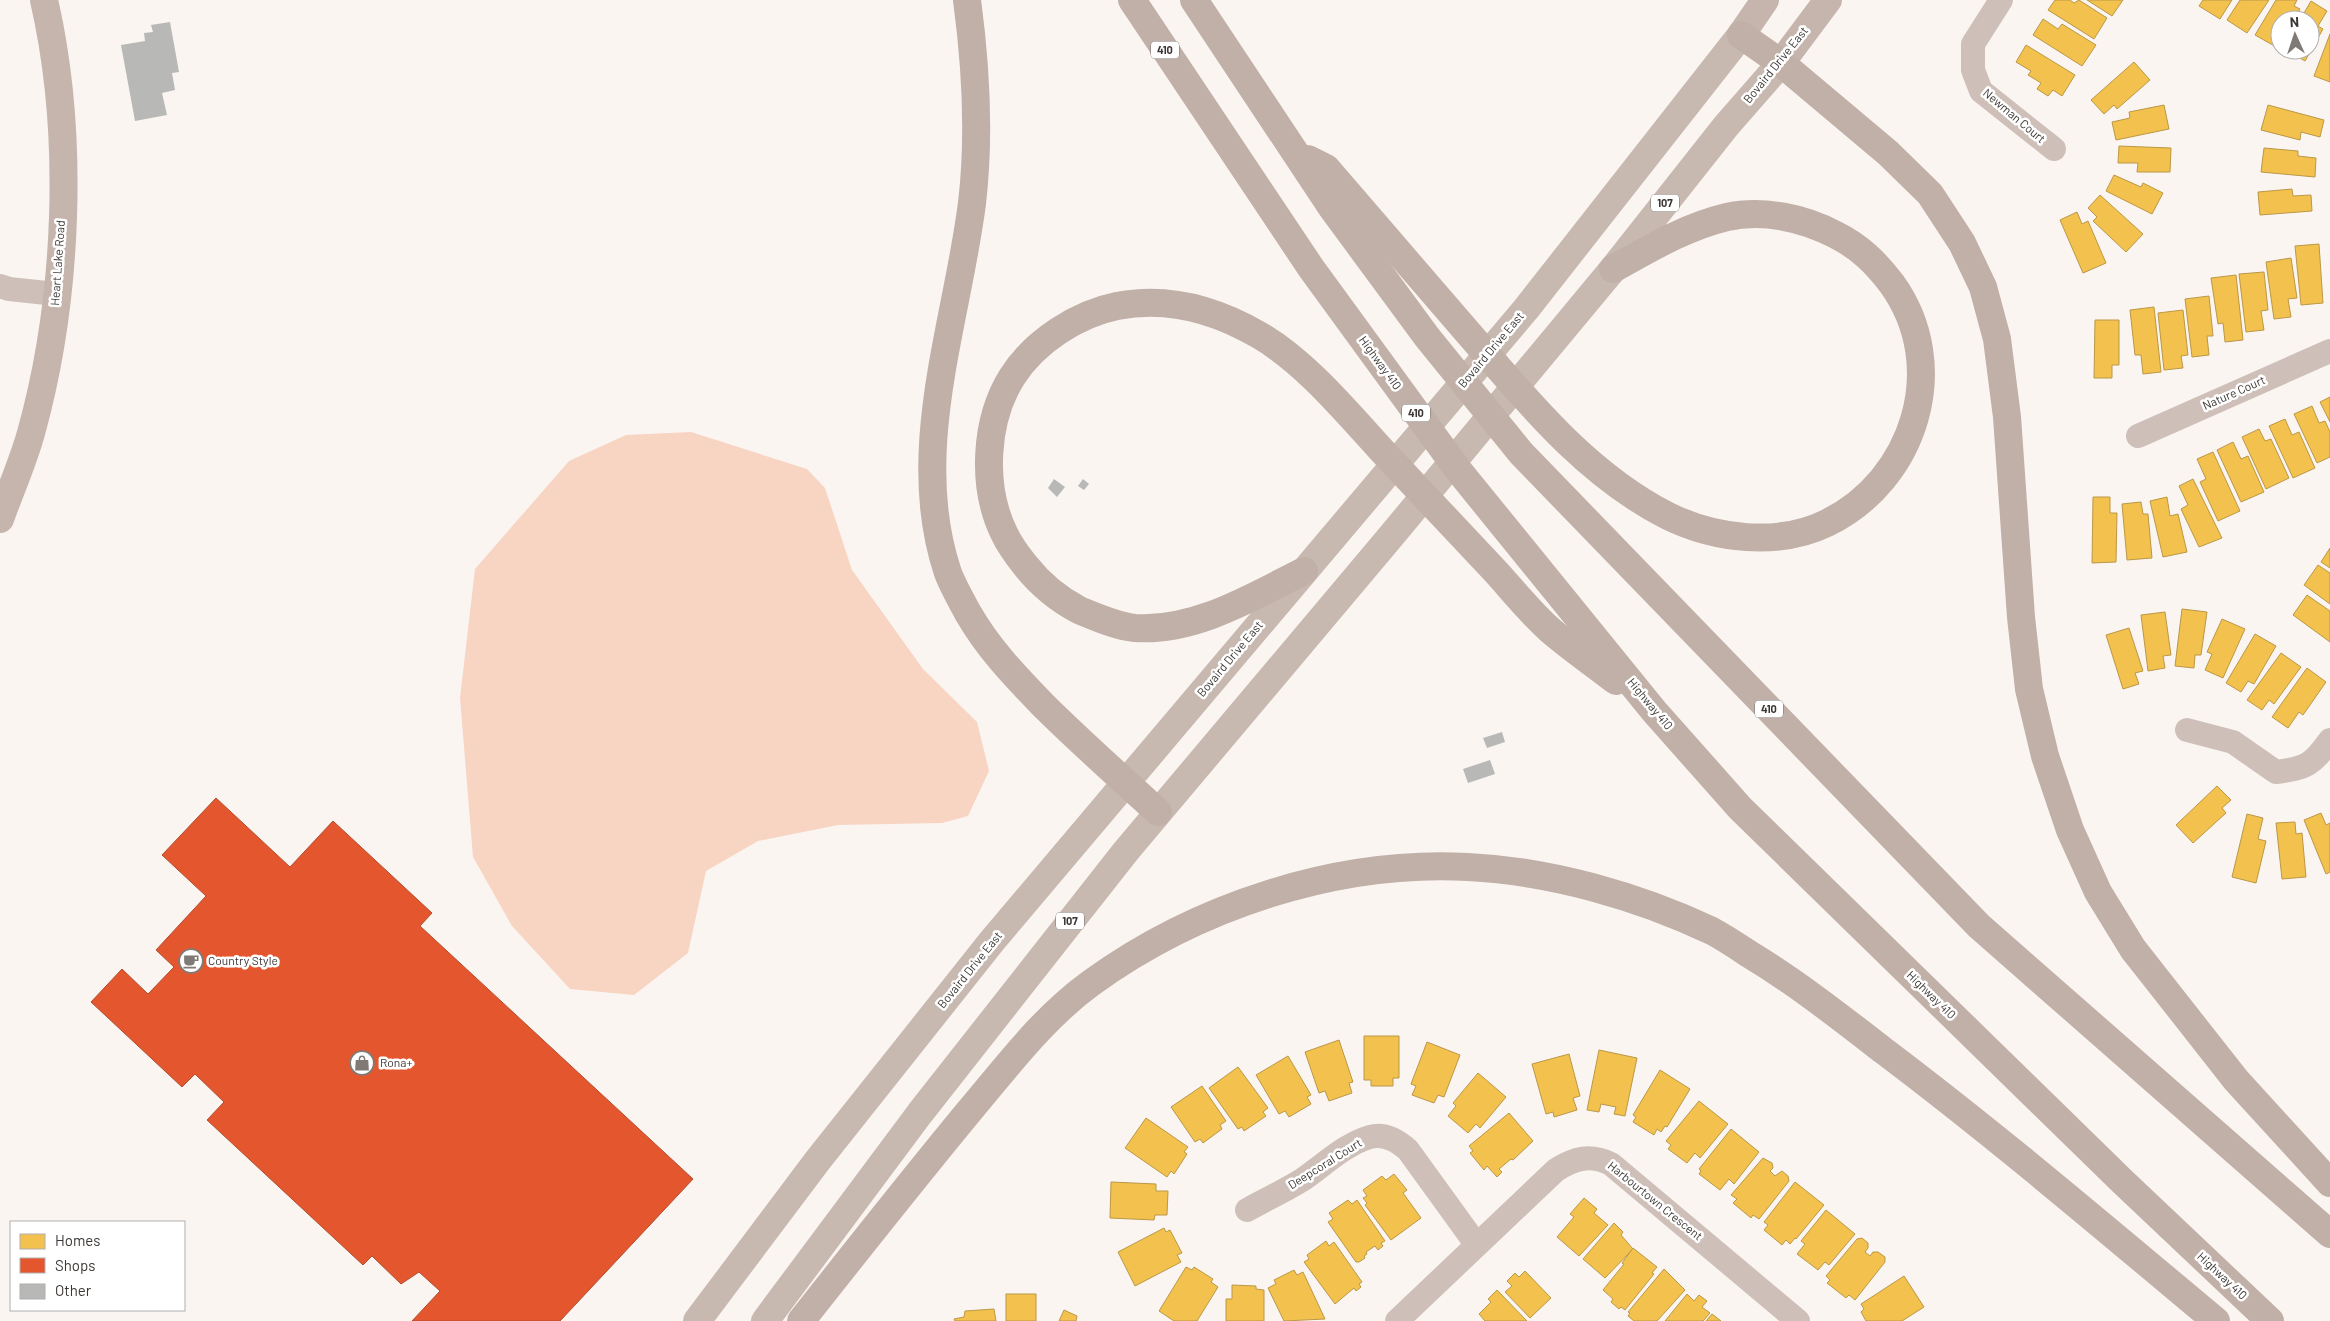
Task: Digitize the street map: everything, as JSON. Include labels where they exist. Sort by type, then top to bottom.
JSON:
[{"type":"highway","points":[[967,0],[973,46],[978,127],[972,202],[937,401],[932,456],[934,506],[941,546],[948,574],[969,615],[1001,662],[1058,720],[1158,812]]},
{"type":"highway","name":"Highway 410","points":[[1132,0],[1311,268],[1459,472],[1654,711],[1740,808],[2122,1181],[2270,1321]]},
{"type":"highway","name":"410","points":[[1194,0],[1332,208],[1427,337],[1521,453],[1979,926],[2330,1234]]},
{"type":"highway","points":[[1741,35],[1781,63],[1888,152],[1930,194],[1962,244],[1983,287],[1997,339],[2007,417],[2021,617],[2029,689],[2045,756],[2070,830],[2098,892],[2133,949],[2236,1080],[2330,1183]]},
{"type":"highway","points":[[1294,151],[1326,168],[1548,424],[1632,494],[1670,516],[1729,535],[1761,538],[1781,536],[1802,532],[1824,524],[1854,508],[1882,482],[1899,456],[1911,428],[1921,388],[1921,362],[1913,319],[1900,296],[1869,256],[1821,226],[1795,219],[1750,215],[1730,216],[1704,223],[1671,237],[1613,269]]},
{"type":"highway","points":[[1304,571],[1225,610],[1175,625],[1133,628],[1096,618],[1062,601],[1033,574],[1016,552],[1003,532],[994,506],[989,474],[991,438],[1001,402],[1012,377],[1030,354],[1063,327],[1082,317],[1116,306],[1153,302],[1193,306],[1231,320],[1263,337],[1315,378],[1548,628],[1654,711]]},
{"type":"highway","points":[[801,1321],[905,1189],[1020,1050],[1056,1012],[1091,983],[1160,939],[1268,894],[1321,879],[1368,871],[1465,866],[1515,871],[1618,894],[1714,932],[1794,982],[1965,1112],[2216,1321]]},
{"type":"main road","name":"Bovaird Drive East","points":[[697,1321],[843,1129],[992,942],[1526,309],[1741,35]]},
{"type":"main road","name":"Bovaird Drive East","points":[[765,1321],[920,1113],[1037,962],[1158,812],[1392,535],[1613,269],[1726,126],[1781,63]]},
{"type":"street","name":"Heart Lake Road","points":[[0,519],[31,434],[53,327],[56,294],[61,233],[62,141],[55,63],[44,0]]},
{"type":"street","name":"Bovaird Drive East","points":[[1741,35],[1764,0]]},
{"type":"street","name":"Bovaird Drive East","points":[[1781,63],[1828,0]]},
{"type":"street","name":"Newman Court","points":[[2001,0],[1973,44],[1973,70],[1981,91],[2054,149]]},
{"type":"street","points":[[0,286],[9,289],[56,294]]},
{"type":"street","name":"Nature Court","points":[[2138,436],[2330,351]]},
{"type":"street","points":[[2187,730],[2232,742],[2276,772],[2300,769],[2316,759],[2330,740]]},
{"type":"street","name":"Deepcoral Court","points":[[1247,1210],[1301,1180],[1354,1144],[1371,1136],[1383,1136],[1397,1141],[1408,1150],[1476,1244]]},
{"type":"street","name":"Harbourtown Crescent","points":[[1396,1321],[1556,1170],[1571,1160],[1587,1157],[1600,1158],[1611,1164],[1798,1321]]},
{"type":"shaded area","points":[[691,432],[807,469],[825,488],[852,570],[923,669],[977,722],[989,771],[968,816],[942,823],[838,825],[758,841],[706,871],[688,953],[634,995],[570,989],[512,926],[473,857],[460,698],[475,569],[569,461],[626,435]]},
{"type":"building: Homes","points":[[2055,0],[2070,0],[2074,3],[2079,0],[2107,18],[2094,39],[2048,10]]},
{"type":"building: Homes","points":[[2087,0],[2123,0],[2112,16]]},
{"type":"building: Homes","points":[[2203,0],[2232,0],[2220,19],[2199,6]]},
{"type":"building: Homes","points":[[2240,0],[2269,0],[2247,33],[2227,20]]},
{"type":"building: Homes","points":[[2276,0],[2297,0],[2294,6],[2300,9],[2299,10],[2270,10]]},
{"type":"building: Homes","points":[[2311,1],[2327,11],[2320,23],[2320,10],[2306,10]]},
{"type":"building: Homes","points":[[2270,10],[2270,43],[2255,35]]},
{"type":"building: Homes","points":[[2043,19],[2058,29],[2062,24],[2096,45],[2082,66],[2033,35]]},
{"type":"building: Homes","points":[[2330,34],[2330,82],[2314,76]]},
{"type":"building: Homes","points":[[2026,45],[2075,75],[2062,96],[2053,90],[2048,96],[2037,89],[2041,83],[2028,75],[2031,71],[2016,62]]},
{"type":"building: Homes","points":[[2134,62],[2150,80],[2117,109],[2114,105],[2104,114],[2091,100]]},
{"type":"building: Homes","points":[[2164,105],[2169,129],[2116,140],[2112,122],[2130,118],[2129,112]]},
{"type":"building: Homes","points":[[2268,105],[2324,120],[2320,137],[2301,132],[2300,140],[2261,130]]},
{"type":"building: Homes","points":[[2119,146],[2171,148],[2170,172],[2137,172],[2138,163],[2118,163]]},
{"type":"building: Homes","points":[[2264,148],[2298,151],[2298,156],[2316,158],[2315,177],[2261,172]]},
{"type":"building: Homes","points":[[2114,175],[2141,187],[2143,183],[2163,193],[2152,214],[2106,191]]},
{"type":"building: Homes","points":[[2292,189],[2293,196],[2311,195],[2312,211],[2260,215],[2258,192]]},
{"type":"building: Homes","points":[[2100,195],[2143,234],[2126,252],[2093,221],[2097,217],[2088,208]]},
{"type":"building: Homes","points":[[2077,212],[2082,224],[2088,221],[2106,263],[2083,273],[2060,220]]},
{"type":"building: Homes","points":[[2319,244],[2323,303],[2301,305],[2295,246]]},
{"type":"building: Homes","points":[[2291,258],[2297,298],[2288,299],[2291,317],[2274,319],[2266,262]]},
{"type":"building: Homes","points":[[2264,272],[2268,310],[2261,311],[2264,330],[2246,332],[2239,274]]},
{"type":"building: Homes","points":[[2236,275],[2243,340],[2225,342],[2223,323],[2218,324],[2211,278]]},
{"type":"building: Homes","points":[[2209,296],[2213,336],[2207,336],[2209,355],[2192,357],[2185,299]]},
{"type":"building: Homes","points":[[2154,307],[2161,372],[2143,374],[2141,355],[2135,355],[2130,310]]},
{"type":"building: Homes","points":[[2183,310],[2188,355],[2181,356],[2183,368],[2164,370],[2158,313]]},
{"type":"building: Homes","points":[[2095,320],[2119,320],[2119,365],[2112,365],[2112,378],[2094,378]]},
{"type":"building: Homes","points":[[2330,397],[2330,422],[2320,402]]},
{"type":"building: Homes","points":[[2312,406],[2319,423],[2325,421],[2330,432],[2330,457],[2317,463],[2294,414]]},
{"type":"building: Homes","points":[[2285,419],[2292,435],[2299,432],[2315,468],[2293,478],[2269,426]]},
{"type":"building: Homes","points":[[2259,429],[2265,441],[2271,439],[2289,478],[2266,489],[2242,437]]},
{"type":"building: Homes","points":[[2233,442],[2241,459],[2248,456],[2264,492],[2241,502],[2217,450]]},
{"type":"building: Homes","points":[[2213,452],[2240,511],[2218,521],[2200,482],[2206,479],[2197,459]]},
{"type":"building: Homes","points":[[2193,479],[2222,538],[2199,547],[2181,509],[2188,505],[2179,486]]},
{"type":"building: Homes","points":[[2093,497],[2110,497],[2110,513],[2117,513],[2116,562],[2092,563]]},
{"type":"building: Homes","points":[[2167,497],[2170,516],[2178,514],[2187,552],[2163,557],[2150,501]]},
{"type":"building: Homes","points":[[2141,502],[2143,514],[2148,514],[2152,558],[2127,560],[2122,504]]},
{"type":"building: Homes","points":[[2330,548],[2330,568],[2321,562]]},
{"type":"building: Homes","points":[[2318,565],[2330,573],[2330,604],[2304,585]]},
{"type":"building: Homes","points":[[2307,595],[2330,611],[2330,642],[2293,615]]},
{"type":"building: Homes","points":[[2182,609],[2207,612],[2201,655],[2195,655],[2194,668],[2175,666]]},
{"type":"building: Homes","points":[[2165,612],[2171,655],[2163,656],[2165,668],[2148,671],[2141,615]]},
{"type":"building: Homes","points":[[2222,619],[2245,629],[2223,678],[2205,670],[2212,654],[2207,652]]},
{"type":"building: Homes","points":[[2129,628],[2143,671],[2135,673],[2139,684],[2123,689],[2106,635]]},
{"type":"building: Homes","points":[[2255,634],[2276,646],[2254,684],[2248,681],[2241,692],[2226,683]]},
{"type":"building: Homes","points":[[2281,653],[2301,667],[2274,704],[2269,700],[2262,710],[2247,700]]},
{"type":"building: Homes","points":[[2307,668],[2326,682],[2303,715],[2299,712],[2288,728],[2272,717]]},
{"type":"building: Homes","points":[[2217,786],[2231,800],[2222,808],[2226,813],[2193,843],[2176,825]]},
{"type":"building: Homes","points":[[2321,813],[2326,825],[2330,823],[2330,872],[2326,874],[2304,820]]},
{"type":"building: Homes","points":[[2247,814],[2263,818],[2258,839],[2266,841],[2256,883],[2232,877]]},
{"type":"building: Homes","points":[[2295,822],[2296,834],[2302,833],[2306,877],[2282,879],[2276,823]]},
{"type":"building: Homes","points":[[1364,1036],[1399,1036],[1399,1078],[1393,1078],[1393,1086],[1371,1086],[1371,1080],[1364,1080]]},
{"type":"building: Homes","points":[[1339,1040],[1353,1082],[1349,1083],[1352,1093],[1329,1101],[1325,1091],[1319,1093],[1305,1052]]},
{"type":"building: Homes","points":[[1427,1042],[1460,1055],[1444,1097],[1438,1095],[1434,1103],[1412,1095],[1416,1086],[1411,1084]]},
{"type":"building: Homes","points":[[1599,1050],[1637,1058],[1625,1116],[1614,1114],[1616,1107],[1601,1104],[1599,1112],[1587,1110]]},
{"type":"building: Homes","points":[[1569,1054],[1580,1096],[1573,1098],[1577,1110],[1554,1117],[1553,1112],[1546,1114],[1532,1064]]},
{"type":"building: Homes","points":[[1288,1056],[1311,1095],[1307,1097],[1311,1104],[1289,1117],[1285,1111],[1279,1114],[1256,1075]]},
{"type":"building: Homes","points":[[1238,1067],[1268,1108],[1263,1112],[1266,1116],[1244,1131],[1242,1127],[1238,1129],[1209,1088]]},
{"type":"building: Homes","points":[[1660,1070],[1690,1089],[1667,1127],[1665,1126],[1661,1132],[1657,1129],[1654,1135],[1633,1122],[1636,1117],[1633,1115]]},
{"type":"building: Homes","points":[[1478,1073],[1506,1097],[1480,1128],[1476,1124],[1468,1133],[1448,1116],[1456,1106],[1453,1103]]},
{"type":"building: Homes","points":[[1202,1086],[1226,1121],[1220,1125],[1222,1129],[1203,1143],[1200,1139],[1195,1142],[1171,1107]]},
{"type":"building: Homes","points":[[1699,1101],[1728,1124],[1700,1158],[1695,1153],[1687,1163],[1668,1149],[1671,1145],[1666,1141]]},
{"type":"building: Homes","points":[[1509,1113],[1533,1141],[1513,1160],[1511,1159],[1499,1169],[1502,1172],[1497,1177],[1487,1166],[1484,1170],[1470,1153],[1473,1151],[1469,1146]]},
{"type":"building: Homes","points":[[1146,1118],[1188,1147],[1184,1152],[1187,1154],[1174,1174],[1171,1171],[1167,1177],[1125,1148]]},
{"type":"building: Homes","points":[[1731,1129],[1759,1152],[1734,1184],[1729,1179],[1720,1190],[1699,1174],[1701,1171],[1699,1169]]},
{"type":"building: Homes","points":[[1763,1158],[1772,1163],[1773,1168],[1770,1171],[1775,1176],[1782,1171],[1788,1176],[1789,1181],[1759,1219],[1753,1215],[1751,1218],[1733,1203],[1737,1199],[1731,1195]]},
{"type":"building: Homes","points":[[1394,1174],[1407,1190],[1403,1193],[1421,1218],[1391,1240],[1365,1205],[1367,1203],[1363,1198],[1367,1196],[1363,1190],[1382,1176],[1386,1180]]},
{"type":"building: Homes","points":[[1111,1182],[1156,1184],[1156,1191],[1168,1191],[1167,1215],[1155,1215],[1154,1220],[1110,1218]]},
{"type":"building: Homes","points":[[1795,1182],[1824,1205],[1796,1239],[1790,1244],[1786,1240],[1782,1245],[1764,1230],[1768,1225],[1764,1222]]},
{"type":"building: Homes","points":[[1584,1198],[1597,1209],[1594,1213],[1608,1225],[1579,1256],[1557,1237],[1574,1217],[1570,1214]]},
{"type":"building: Homes","points":[[1348,1200],[1352,1204],[1357,1200],[1385,1241],[1381,1243],[1383,1246],[1378,1250],[1375,1246],[1366,1252],[1365,1258],[1359,1262],[1356,1262],[1328,1222],[1333,1219],[1329,1213]]},
{"type":"building: Homes","points":[[1826,1210],[1855,1234],[1829,1265],[1825,1262],[1818,1270],[1797,1254],[1805,1244],[1801,1241]]},
{"type":"building: Homes","points":[[1614,1223],[1623,1232],[1621,1235],[1633,1249],[1605,1278],[1583,1259]]},
{"type":"building: Homes","points":[[1164,1228],[1166,1232],[1170,1230],[1182,1253],[1177,1255],[1181,1262],[1135,1286],[1118,1252]]},
{"type":"building: Homes","points":[[1862,1238],[1868,1243],[1868,1248],[1865,1252],[1870,1256],[1873,1252],[1878,1252],[1885,1257],[1885,1262],[1855,1300],[1849,1295],[1846,1298],[1827,1283],[1830,1280],[1826,1276],[1857,1239]]},
{"type":"building: Homes","points":[[1326,1241],[1329,1246],[1334,1242],[1362,1282],[1359,1284],[1361,1287],[1356,1291],[1354,1288],[1335,1304],[1304,1262],[1309,1259],[1307,1255]]},
{"type":"building: Homes","points":[[1633,1248],[1657,1267],[1652,1273],[1654,1274],[1625,1310],[1621,1307],[1619,1309],[1611,1302],[1613,1299],[1603,1290],[1624,1264],[1622,1263]]},
{"type":"building: Homes","points":[[1186,1267],[1192,1270],[1194,1267],[1213,1279],[1211,1282],[1218,1287],[1197,1321],[1174,1321],[1159,1311]]},
{"type":"building: Homes","points":[[1664,1269],[1685,1290],[1657,1321],[1634,1321],[1628,1316],[1630,1313],[1628,1312]]},
{"type":"building: Homes","points":[[1294,1270],[1297,1275],[1303,1272],[1325,1319],[1284,1321],[1268,1288],[1276,1284],[1274,1280]]},
{"type":"building: Homes","points":[[1525,1271],[1551,1298],[1530,1318],[1505,1292],[1512,1286],[1507,1281],[1515,1273],[1519,1277]]},
{"type":"building: Homes","points":[[1904,1276],[1924,1307],[1902,1321],[1866,1321],[1861,1312],[1864,1309],[1861,1304]]},
{"type":"building: Homes","points":[[1232,1285],[1256,1286],[1256,1289],[1264,1290],[1264,1321],[1226,1321],[1226,1299],[1232,1299]]},
{"type":"building: Homes","points":[[1497,1290],[1527,1321],[1485,1321],[1479,1314],[1491,1302],[1488,1299]]},
{"type":"building: Homes","points":[[1006,1294],[1036,1294],[1036,1321],[1006,1321]]},
{"type":"building: Homes","points":[[1687,1294],[1694,1301],[1699,1295],[1707,1301],[1702,1307],[1710,1313],[1703,1321],[1665,1321]]},
{"type":"building: Homes","points":[[994,1309],[996,1321],[955,1321],[954,1319],[964,1317],[965,1311]]},
{"type":"building: Homes","points":[[1064,1310],[1077,1316],[1076,1321],[1059,1321]]},
{"type":"building: Homes","points":[[1712,1314],[1721,1321],[1706,1321]]},
{"type":"building: Shops","name":"Rona+","points":[[216,798],[290,867],[333,821],[432,913],[420,926],[693,1179],[560,1321],[412,1321],[440,1291],[419,1272],[401,1284],[372,1256],[363,1265],[207,1120],[224,1102],[195,1074],[182,1087],[91,1002],[122,969],[148,994],[174,967],[156,950],[206,896],[162,855]]},
{"type":"building: Other","points":[[170,22],[179,72],[172,73],[175,90],[162,93],[167,115],[135,121],[121,45],[145,41],[144,33],[153,32],[151,25]]},
{"type":"building: Other","points":[[1054,479],[1065,487],[1057,497],[1048,488]]},
{"type":"building: Other","points":[[1083,479],[1089,484],[1084,490],[1078,486]]},
{"type":"building: Other","points":[[1502,732],[1505,742],[1487,748],[1483,738]]},
{"type":"building: Other","points":[[1490,760],[1495,774],[1468,783],[1463,769]]},
{"type":"place","name":"Country Style","points":[[191,961]]},
{"type":"place","name":"Rona+","points":[[362,1063]]}]
